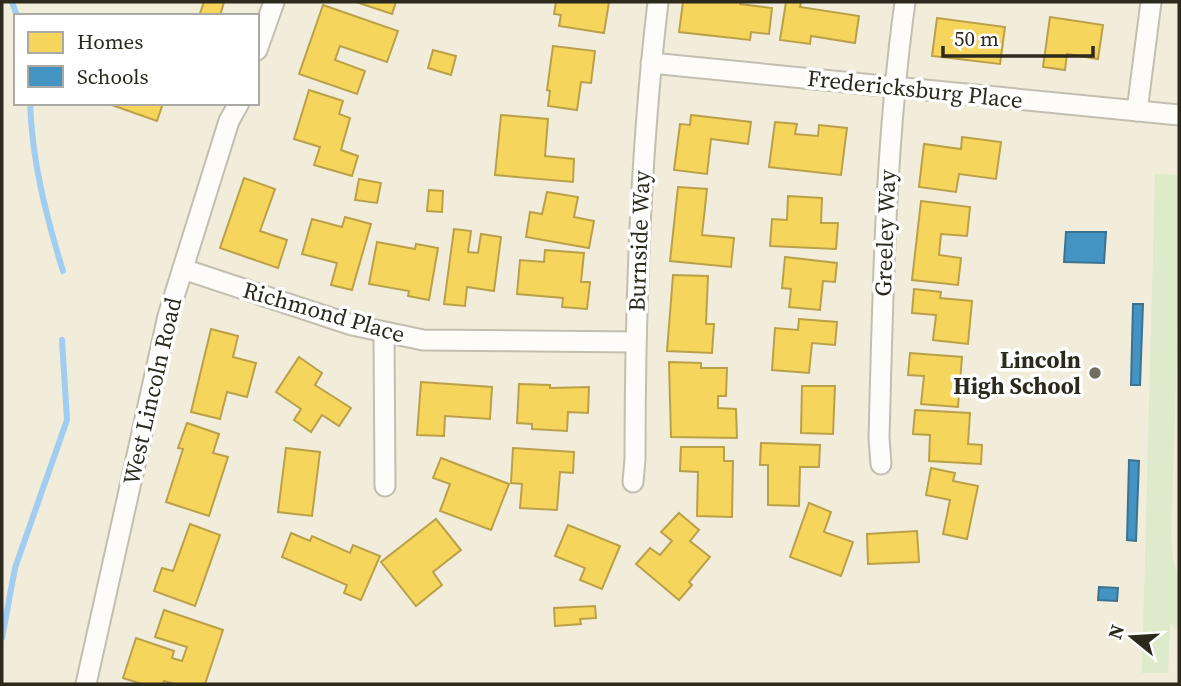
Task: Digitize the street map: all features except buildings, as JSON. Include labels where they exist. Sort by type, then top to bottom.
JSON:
[{"type":"street","points":[[259,44],[274,2]]},
{"type":"street","name":"Burnside Way","points":[[633,482],[642,170],[658,2]]},
{"type":"street","name":"Greeley Way","points":[[881,464],[879,438],[885,212],[905,2]]},
{"type":"street","points":[[1137,111],[1151,2]]},
{"type":"street","name":"Fredericksburg Place","points":[[651,63],[1179,115]]},
{"type":"street","name":"West Lincoln Road","points":[[86,684],[162,343],[229,121],[238,105]]},
{"type":"street","name":"Richmond Place","points":[[183,269],[352,325],[423,340],[635,342]]},
{"type":"street","points":[[384,333],[385,486]]},
{"type":"green space","points":[[1155,174],[1179,175],[1179,291],[1171,537],[1179,582],[1179,633],[1170,622],[1168,673],[1142,673]]},
{"type":"waterway","points":[[12,2],[16,14]]},
{"type":"waterway","points":[[30,105],[41,188],[63,271]]},
{"type":"waterway","points":[[2,638],[15,568],[67,420],[62,340]]},
{"type":"place","name":"Lincoln High School","points":[[1095,373]]}]
